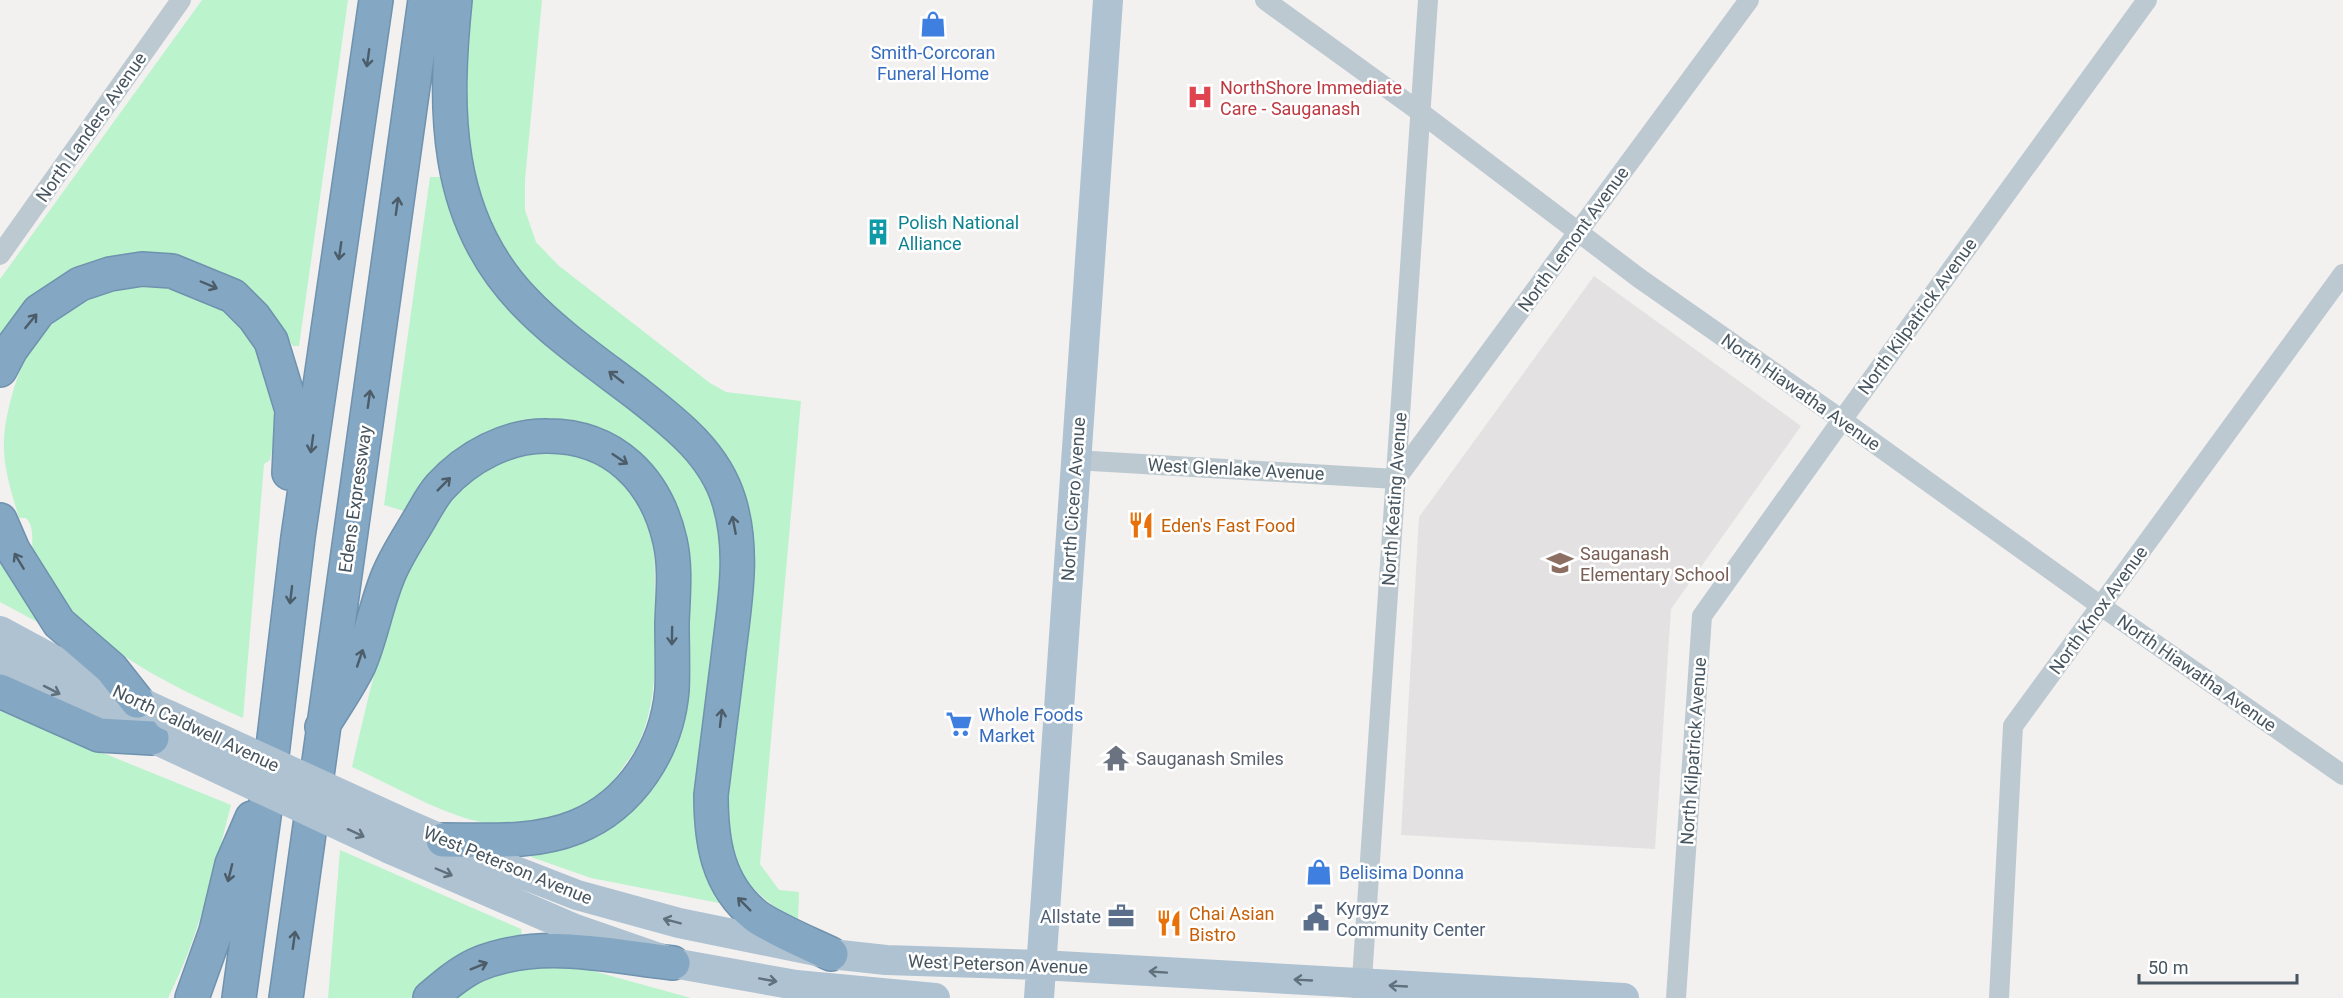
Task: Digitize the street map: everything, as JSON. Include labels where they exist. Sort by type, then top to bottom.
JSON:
[{"type":"highway","points":[[238,998],[269,780],[298,537],[376,0]]},
{"type":"highway","name":"Edens Expressway","points":[[286,998],[425,0]]},
{"type":"highway","points":[[455,0],[450,56],[451,141],[459,186],[482,246],[510,285],[547,323],[676,424],[715,470],[728,499],[736,528],[737,584],[711,795],[711,828],[715,854],[724,876],[739,899],[757,917],[831,954]]},
{"type":"highway","points":[[0,370],[11,349],[39,311],[80,284],[110,274],[142,269],[172,271],[233,296],[254,317],[271,341],[292,410],[288,466],[298,537]]},
{"type":"highway","points":[[322,728],[359,665],[388,576],[438,489],[458,470],[484,453],[511,440],[548,435],[568,436],[594,443],[639,472],[663,515],[671,542],[673,572],[672,691],[666,723],[654,754],[640,776],[622,796],[600,815],[576,827],[549,836],[524,839],[443,840]]},
{"type":"highway","points":[[0,520],[13,550],[59,623],[111,668],[137,701]]},
{"type":"highway","points":[[0,691],[99,735],[160,727]]},
{"type":"highway","points":[[192,998],[216,932],[232,864],[269,780]]},
{"type":"highway","points":[[430,998],[453,979],[475,966],[532,951],[559,949],[673,963]]},
{"type":"main road","name":"North Cicero Avenue","points":[[1039,998],[1108,0]]},
{"type":"main road","name":"North Caldwell Avenue","points":[[0,631],[137,701],[189,755],[390,849]]},
{"type":"main road","name":"North Caldwell Avenue","points":[[0,662],[75,702],[160,727],[394,819]]},
{"type":"main road","name":"West Peterson Avenue","points":[[394,819],[577,895],[679,923],[831,954],[886,960],[1041,965],[1361,991],[1624,998]]},
{"type":"main road","name":"West Peterson Avenue","points":[[390,849],[575,929],[673,963],[796,985],[935,998]]},
{"type":"street","name":"North Landers Avenue","points":[[0,255],[181,0]]},
{"type":"street","name":"North Hiawatha Avenue","points":[[1265,0],[1420,112],[1639,278],[2343,775]]},
{"type":"street","name":"North Keating Avenue","points":[[1361,991],[1428,0]]},
{"type":"street","name":"North Lemont Avenue","points":[[1396,479],[1749,0]]},
{"type":"street","name":"North Kilpatrick Avenue","points":[[1676,998],[1702,616],[2147,0]]},
{"type":"street","name":"North Knox Avenue","points":[[1999,998],[2013,726],[2343,274]]},
{"type":"street","name":"West Glenlake Avenue","points":[[1075,460],[1396,479]]},
{"type":"shaded area","name":"Sauganash Elementary School","points":[[1594,276],[1801,426],[1671,609],[1655,849],[1401,835],[1419,517]]},
{"type":"green space","points":[[202,0],[348,0],[299,346],[293,346],[268,310],[240,284],[207,267],[164,255],[0,341],[0,279]]},
{"type":"green space","points":[[469,0],[542,0],[525,180],[525,210],[536,242],[558,265],[710,383],[726,392],[801,401],[760,864],[779,890],[799,892],[798,919],[770,903],[747,881],[741,883],[725,825],[746,518],[535,294],[491,232],[466,149],[464,72]]},
{"type":"green space","points":[[430,177],[444,177],[455,220],[667,431],[707,479],[722,531],[709,681],[725,899],[719,903],[591,878],[531,857],[530,853],[640,796],[684,561],[603,433],[427,480],[404,511],[384,505]]},
{"type":"green space","points":[[153,285],[203,299],[230,315],[255,345],[270,382],[274,421],[273,441],[270,460],[264,464],[243,718],[162,679],[137,664],[113,648],[70,608],[35,560],[31,527],[26,518],[19,518],[8,477],[4,451],[6,419],[24,359],[32,346],[67,312],[93,297],[137,286]]},
{"type":"green space","points":[[526,451],[571,455],[592,461],[612,473],[630,492],[639,506],[650,529],[654,547],[655,672],[650,706],[640,740],[602,798],[580,810],[555,818],[508,826],[488,824],[448,812],[352,767],[383,643],[397,599],[415,557],[436,519],[461,487],[492,463]]},
{"type":"green space","points":[[0,553],[43,625],[0,602]]},
{"type":"green space","points":[[0,711],[231,805],[197,928],[168,998],[0,998]]},
{"type":"green space","points":[[340,850],[521,929],[522,938],[430,980],[411,998],[328,998]]},
{"type":"green space","points":[[522,964],[575,966],[691,998],[454,998],[494,971]]},
{"type":"place","name":"Smith-Corcoran Funeral Home","points":[[933,24]]},
{"type":"place","name":"NorthShore Immediate Care - Sauganash","points":[[1200,97]]},
{"type":"place","name":"Polish National Alliance","points":[[878,232]]},
{"type":"place","name":"Eden's Fast Food","points":[[1141,525]]},
{"type":"place","name":"Sauganash Elementary School","points":[[1560,563]]},
{"type":"place","name":"Whole Foods Market","points":[[959,724]]},
{"type":"place","name":"Sauganash Smiles","points":[[1116,758]]},
{"type":"place","name":"Belisima Donna","points":[[1319,872]]},
{"type":"place","name":"Allstate","points":[[1121,916]]},
{"type":"place","name":"Kyrgyz Community Center","points":[[1316,918]]},
{"type":"place","name":"Chai Asian Bistro","points":[[1169,923]]}]
